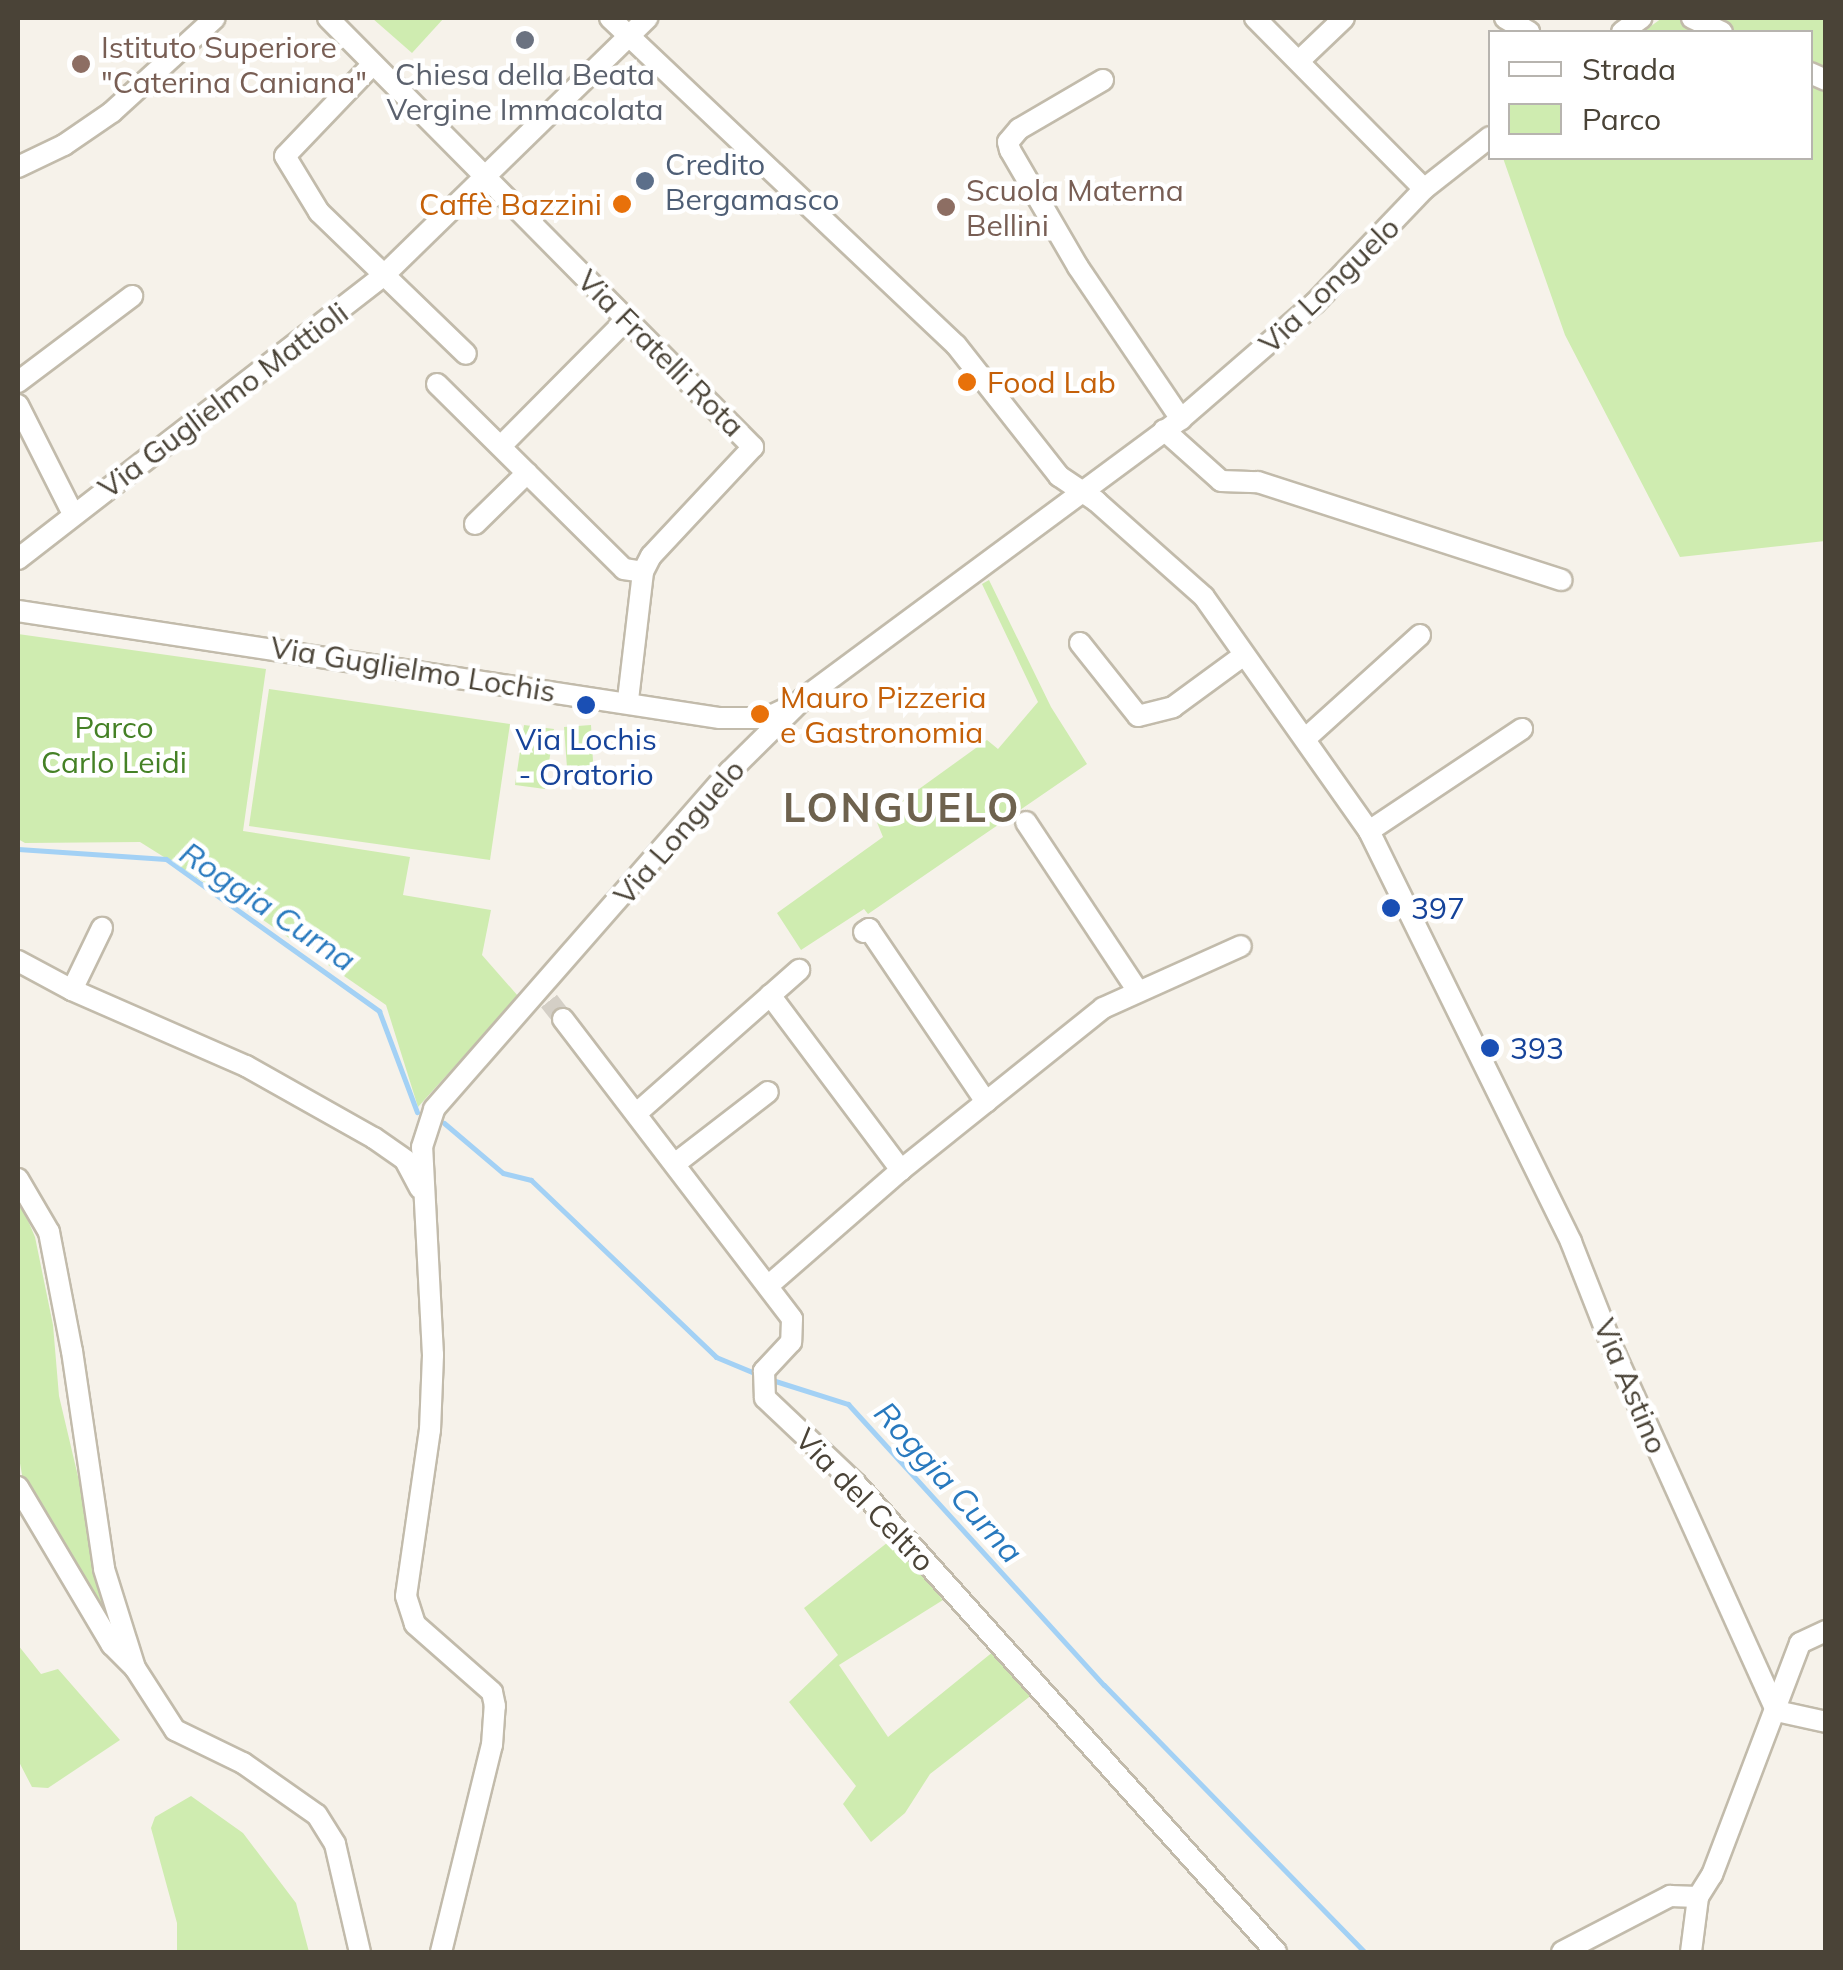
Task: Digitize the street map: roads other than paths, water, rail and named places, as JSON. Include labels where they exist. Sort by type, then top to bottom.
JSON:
[{"type":"street","points":[[18,167],[64,145],[112,112],[215,18]]},
{"type":"street","name":"Via Fratelli Rota","points":[[328,18],[753,447],[651,556],[642,572]]},
{"type":"street","name":"Via Astino","points":[[610,18],[956,345],[1059,476],[1084,492],[1204,597],[1306,739],[1369,831],[1571,1242],[1616,1356],[1776,1711]]},
{"type":"street","name":"Via Guglielmo Mattioli","points":[[18,560],[382,277],[647,18]]},
{"type":"street","points":[[1255,18],[1424,189]]},
{"type":"street","points":[[1299,61],[1344,18]]},
{"type":"street","points":[[1692,18],[1718,30]]},
{"type":"street","points":[[373,64],[285,156],[320,212],[382,277],[466,354]]},
{"type":"street","points":[[1103,80],[1019,129],[1008,142],[1010,150],[1173,424],[1221,481],[1258,482],[1562,580]]},
{"type":"street","name":"Via Longuelo","points":[[441,1952],[492,1745],[494,1706],[492,1692],[416,1624],[406,1596],[430,1430],[433,1355],[422,1146],[434,1109],[545,996],[730,771],[804,698],[1173,424],[1341,279],[1424,189],[1488,138]]},
{"type":"street","points":[[18,382],[132,296]]},
{"type":"street","points":[[500,446],[628,318]]},
{"type":"street","points":[[437,384],[624,570],[642,572],[628,700]]},
{"type":"street","points":[[18,405],[68,518]]},
{"type":"street","points":[[475,524],[527,473]]},
{"type":"street","name":"Via Guglielmo Mattioli","points":[[18,546],[68,518]]},
{"type":"street","name":"Via Guglielmo Lochis","points":[[18,611],[628,700],[720,718],[766,718],[804,698]]},
{"type":"street","points":[[1306,739],[1420,635]]},
{"type":"street","points":[[1080,642],[1138,716],[1173,707],[1244,655]]},
{"type":"street","points":[[720,718],[750,732],[750,743],[730,771]]},
{"type":"street","points":[[1369,831],[1522,729]]},
{"type":"street","points":[[1026,822],[1138,990]]},
{"type":"street","points":[[72,990],[102,928]]},
{"type":"street","points":[[867,931],[986,1102]]},
{"type":"street","points":[[768,1286],[901,1170],[1103,1008],[1241,946]]},
{"type":"street","points":[[18,960],[72,990],[246,1066],[374,1138],[405,1160],[422,1190]]},
{"type":"street","points":[[638,1112],[800,970]]},
{"type":"street","points":[[770,995],[901,1170]]},
{"type":"street","name":"Via del Celtro","points":[[563,1019],[638,1112],[795,1328],[791,1342],[763,1380],[773,1407],[856,1484],[1276,1952]]},
{"type":"street","points":[[676,1163],[768,1092]]},
{"type":"street","points":[[18,1179],[48,1232],[72,1351],[104,1569],[135,1668]]},
{"type":"street","points":[[18,1487],[112,1645],[135,1668],[175,1730],[243,1763],[317,1815],[335,1844],[360,1952]]},
{"type":"street","points":[[1691,1952],[1698,1897],[1712,1874],[1800,1643],[1826,1631]]},
{"type":"street","points":[[1776,1711],[1826,1722]]},
{"type":"street","points":[[1562,1952],[1670,1896],[1698,1897]]},
{"type":"waterway","name":"Roggia Curna","points":[[18,849],[166,859],[379,1011],[417,1112]]},
{"type":"waterway","name":"Roggia Curna","points":[[444,1123],[503,1173],[531,1180],[716,1357],[757,1374]]},
{"type":"waterway","name":"Roggia Curna","points":[[772,1380],[848,1404],[1104,1685],[1365,1952]]},
{"type":"tunnel","points":[[549,1001],[563,1019]]},
{"type":"place","name":"Chiesa della Beata Vergine Immacolata","points":[[525,40]]},
{"type":"place","name":"Istituto Superiore \"Caterina Caniana\"","points":[[81,64]]},
{"type":"place","name":"Credito Bergamasco","points":[[645,181]]},
{"type":"place","name":"Caffè Bazzini","points":[[622,204]]},
{"type":"place","name":"Scuola Materna Bellini","points":[[946,207]]},
{"type":"place","name":"Food Lab","points":[[967,382]]},
{"type":"place","name":"Via Lochis - Oratorio","points":[[586,705]]},
{"type":"place","name":"Mauro Pizzeria e Gastronomia","points":[[760,714]]},
{"type":"place","name":"397","points":[[1391,908]]},
{"type":"place","name":"393","points":[[1490,1048]]},
{"type":"district","name":"LONGUELO","points":[[902,807]]},
{"type":"park label","name":"Parco Carlo Leidi","points":[[114,744]]}]
